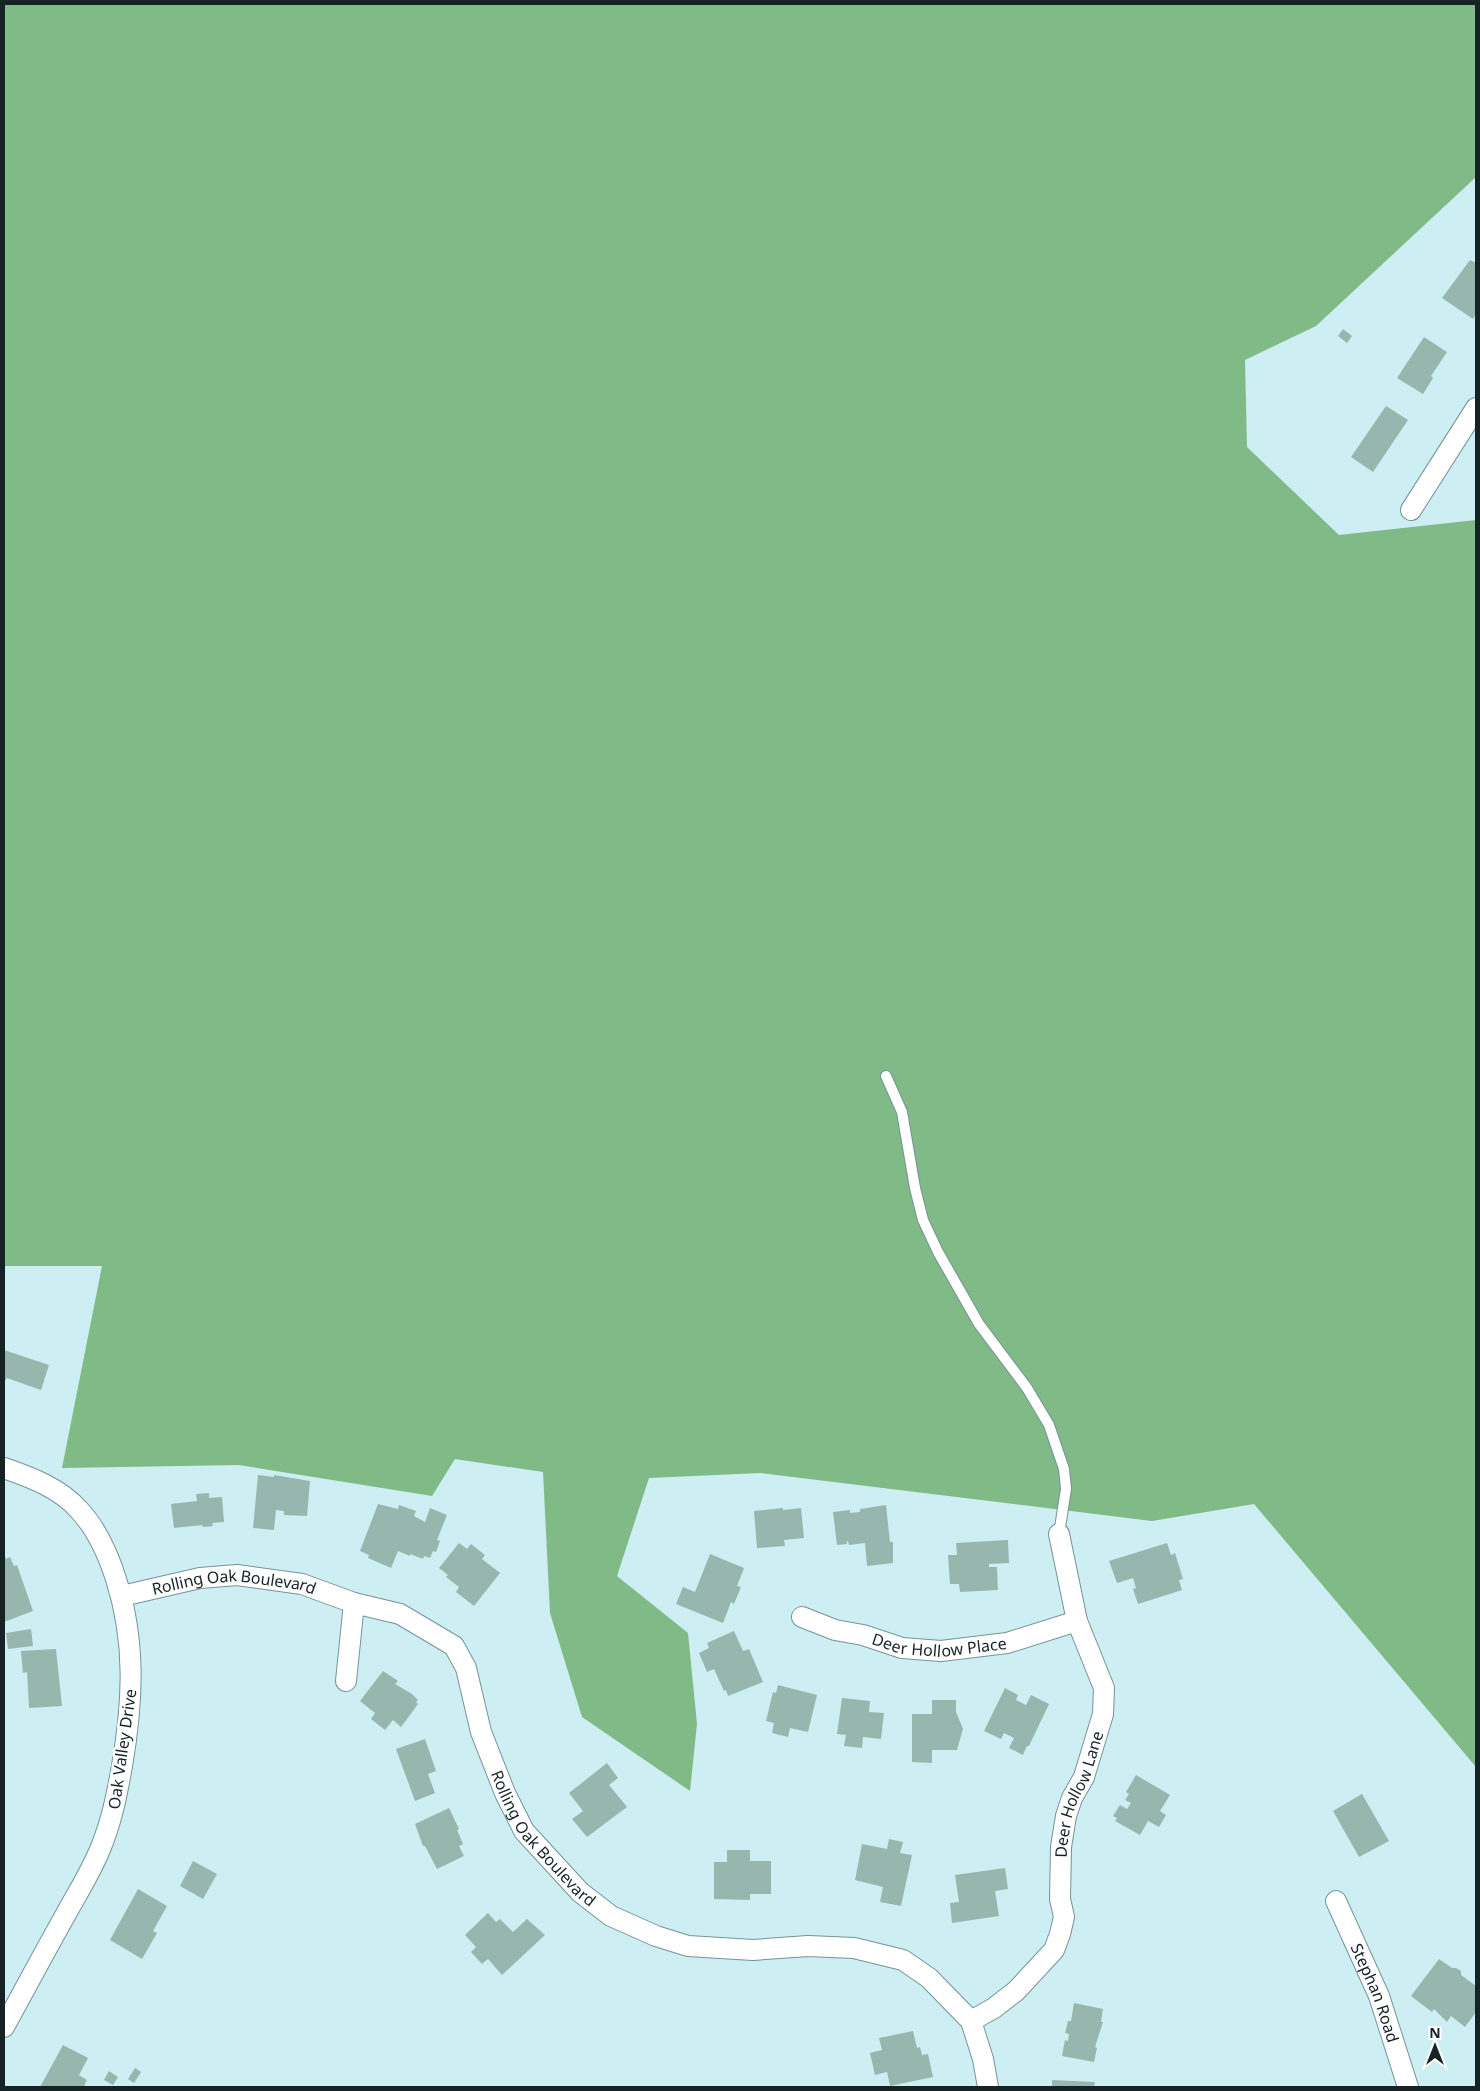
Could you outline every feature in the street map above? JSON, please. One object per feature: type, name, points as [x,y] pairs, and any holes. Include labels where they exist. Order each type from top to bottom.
[{"type":"street","points":[[1410,510],[1476,408]]},
{"type":"street","name":"Oak Valley Drive","points":[[4,2027],[93,1865],[114,1813],[128,1735],[132,1700],[130,1640],[122,1596],[103,1545],[94,1528],[79,1509],[64,1496],[42,1483],[6,1468]]},
{"type":"street","name":"Deer Hollow Lane","points":[[971,2021],[994,2008],[1016,1991],[1054,1950],[1064,1917],[1060,1899],[1061,1847],[1066,1816],[1072,1798],[1084,1777],[1103,1714],[1104,1688],[1077,1622],[1058,1534]]},
{"type":"street","name":"Rolling Oak Boulevard","points":[[122,1596],[200,1578],[237,1575],[302,1584],[354,1603],[400,1614],[454,1646],[466,1668],[481,1732],[524,1831],[580,1892],[611,1916],[656,1936],[688,1946],[753,1950],[808,1946],[854,1948],[903,1960],[929,1978],[971,2021],[983,2059],[988,2087]]},
{"type":"street","points":[[346,1681],[354,1603]]},
{"type":"street","name":"Deer Hollow Place","points":[[802,1617],[835,1630],[863,1635],[902,1648],[941,1651],[1007,1643],[1077,1622]]},
{"type":"street","name":"Stephan Road","points":[[1336,1901],[1379,1996],[1408,2087]]},
{"type":"lane","points":[[886,1076],[902,1112],[915,1188],[923,1220],[938,1252],[979,1324],[1027,1388],[1049,1425],[1065,1476],[1066,1489],[1058,1534]]},
{"type":"green space","points":[[4,4],[1476,4],[1476,177],[1316,326],[1245,360],[1247,447],[1339,535],[1476,520],[1476,1767],[1254,1504],[1152,1521],[760,1473],[649,1478],[617,1576],[688,1633],[697,1724],[690,1791],[582,1717],[550,1613],[543,1472],[455,1459],[432,1496],[239,1465],[62,1468],[102,1266],[4,1266]]},
{"type":"building","points":[[1470,260],[1476,263],[1476,314],[1473,319],[1442,298]]},
{"type":"building","points":[[1343,329],[1352,336],[1347,343],[1338,336]]},
{"type":"building","points":[[1424,337],[1447,352],[1431,376],[1433,378],[1423,394],[1397,378]]},
{"type":"building","points":[[1386,406],[1408,420],[1373,472],[1351,457]]},
{"type":"building","points":[[4,1350],[49,1365],[41,1390],[7,1378],[4,1381]]},
{"type":"building","points":[[258,1475],[274,1477],[274,1475],[310,1481],[307,1516],[284,1515],[284,1511],[276,1510],[274,1530],[253,1528]]},
{"type":"building","points":[[209,1493],[209,1498],[222,1497],[224,1522],[212,1523],[213,1526],[203,1527],[202,1525],[174,1528],[171,1504],[197,1501],[196,1494]]},
{"type":"building","points":[[378,1504],[398,1509],[399,1505],[416,1511],[414,1516],[425,1522],[430,1508],[447,1515],[437,1540],[440,1541],[436,1552],[433,1551],[430,1558],[424,1556],[423,1559],[398,1551],[391,1568],[368,1558],[369,1555],[360,1551]]},
{"type":"building","points":[[886,1505],[890,1542],[893,1542],[893,1563],[867,1566],[865,1543],[849,1545],[847,1541],[847,1544],[837,1545],[833,1512],[850,1510],[850,1513],[860,1512],[860,1509]]},
{"type":"building","points":[[783,1508],[783,1510],[801,1508],[804,1538],[784,1540],[785,1546],[757,1548],[754,1511]]},
{"type":"building","points":[[1008,1540],[1009,1563],[989,1564],[989,1567],[997,1567],[998,1590],[960,1592],[959,1584],[950,1584],[948,1555],[957,1555],[956,1543]]},
{"type":"building","points":[[459,1543],[467,1549],[471,1544],[485,1555],[482,1559],[500,1573],[474,1606],[456,1592],[459,1587],[446,1577],[448,1575],[439,1568]]},
{"type":"building","points":[[1167,1543],[1171,1555],[1175,1553],[1183,1579],[1179,1580],[1182,1590],[1138,1604],[1133,1589],[1136,1588],[1133,1578],[1117,1583],[1109,1561]]},
{"type":"building","points":[[4,1554],[6,1559],[10,1557],[14,1566],[17,1565],[33,1611],[4,1622]]},
{"type":"building","points":[[710,1554],[744,1568],[737,1586],[741,1587],[734,1604],[731,1602],[723,1623],[676,1604],[683,1587],[695,1592]]},
{"type":"building","points":[[31,1629],[33,1646],[8,1649],[6,1633]]},
{"type":"building","points":[[734,1631],[743,1651],[749,1649],[763,1682],[728,1696],[714,1669],[707,1672],[699,1653],[709,1648],[707,1643]]},
{"type":"building","points":[[56,1649],[62,1706],[29,1708],[27,1672],[23,1673],[21,1651]]},
{"type":"building","points":[[383,1671],[398,1681],[395,1684],[418,1700],[416,1702],[418,1704],[401,1727],[393,1720],[385,1730],[371,1719],[375,1713],[360,1701]]},
{"type":"building","points":[[778,1685],[817,1695],[808,1732],[790,1728],[788,1737],[772,1733],[774,1723],[766,1721],[773,1692],[776,1693]]},
{"type":"building","points":[[1005,1688],[1018,1695],[1016,1700],[1026,1705],[1031,1695],[1049,1704],[1023,1755],[1009,1748],[1014,1738],[1004,1733],[1001,1739],[984,1731]]},
{"type":"building","points":[[842,1698],[870,1701],[869,1712],[884,1713],[881,1739],[863,1737],[862,1748],[844,1746],[846,1735],[837,1734]]},
{"type":"building","points":[[932,1700],[956,1700],[956,1712],[963,1729],[957,1750],[932,1750],[932,1763],[912,1762],[912,1714],[932,1714]]},
{"type":"building","points":[[425,1739],[436,1771],[428,1774],[435,1793],[415,1801],[396,1749]]},
{"type":"building","points":[[607,1763],[618,1778],[609,1785],[627,1807],[587,1837],[572,1819],[583,1811],[569,1793]]},
{"type":"building","points":[[1136,1775],[1170,1795],[1160,1811],[1166,1815],[1159,1827],[1148,1821],[1140,1835],[1115,1821],[1117,1818],[1113,1816],[1120,1805],[1127,1809],[1131,1803],[1125,1800],[1129,1794],[1126,1792]]},
{"type":"building","points":[[1362,1794],[1389,1841],[1359,1857],[1333,1811]]},
{"type":"building","points":[[449,1808],[459,1829],[457,1830],[463,1844],[459,1846],[464,1856],[437,1869],[425,1846],[423,1846],[415,1824]]},
{"type":"building","points":[[889,1839],[903,1842],[900,1853],[912,1855],[901,1906],[880,1902],[883,1887],[855,1880],[862,1844],[887,1849]]},
{"type":"building","points":[[727,1850],[750,1850],[750,1861],[771,1861],[771,1894],[750,1894],[750,1900],[714,1899],[714,1862],[727,1862]]},
{"type":"building","points":[[193,1861],[217,1874],[203,1899],[180,1886]]},
{"type":"building","points":[[1005,1868],[1008,1889],[995,1891],[999,1916],[952,1923],[950,1903],[959,1902],[955,1875]]},
{"type":"building","points":[[138,1889],[167,1906],[153,1931],[157,1933],[142,1959],[110,1940]]},
{"type":"building","points":[[488,1913],[496,1922],[500,1919],[513,1932],[527,1919],[545,1935],[502,1975],[488,1959],[482,1964],[471,1952],[476,1947],[465,1935]]},
{"type":"building","points":[[1439,1959],[1452,1968],[1461,1971],[1461,1975],[1476,1986],[1476,2012],[1465,2027],[1451,2016],[1447,2022],[1434,2009],[1432,2012],[1411,1996]]},
{"type":"building","points":[[1074,2003],[1103,2009],[1101,2022],[1103,2022],[1095,2047],[1097,2048],[1094,2062],[1062,2056],[1065,2040],[1068,2041],[1069,2034],[1065,2033],[1068,2021],[1071,2021]]},
{"type":"building","points":[[913,2031],[917,2048],[920,2047],[922,2055],[928,2054],[933,2077],[890,2086],[887,2072],[875,2075],[870,2053],[882,2050],[879,2038]]},
{"type":"building","points":[[63,2045],[88,2058],[79,2075],[87,2080],[84,2086],[40,2087]]},
{"type":"building","points":[[135,2068],[141,2072],[134,2083],[128,2079]]},
{"type":"building","points":[[109,2071],[118,2077],[113,2085],[104,2080]]},
{"type":"building","points":[[1052,2080],[1095,2082],[1094,2087],[1052,2087]]}]
